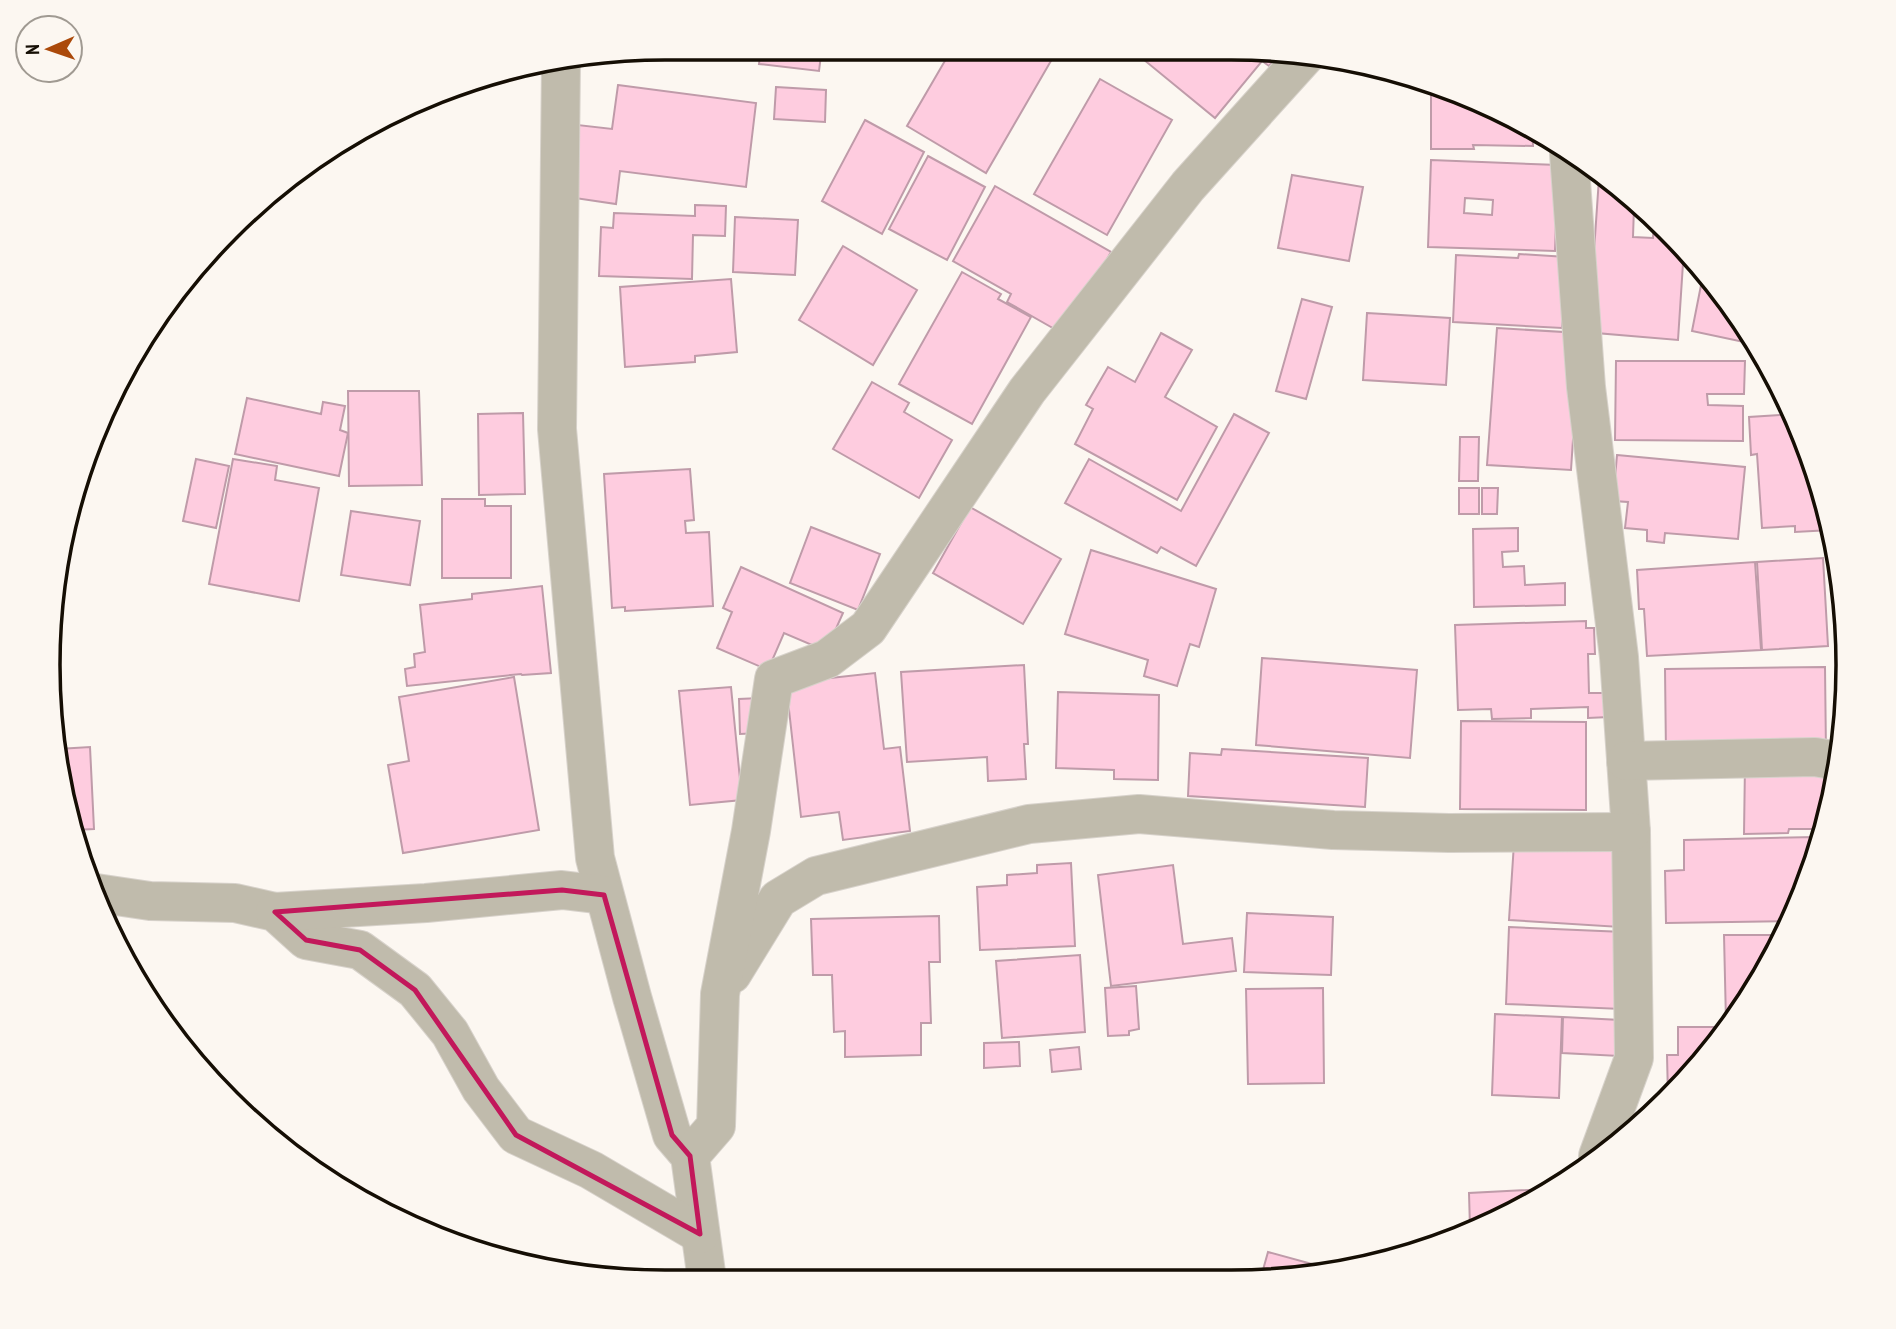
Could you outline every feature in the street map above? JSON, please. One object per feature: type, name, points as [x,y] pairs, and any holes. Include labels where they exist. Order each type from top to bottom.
[{"type":"street","points":[[690,1156],[716,1126],[720,994],[751,831],[774,679],[827,659],[867,628],[1027,391],[1188,186],[1298,64]]},
{"type":"street","points":[[561,69],[557,429],[595,858],[672,1135],[690,1156],[705,1270]]},
{"type":"street","points":[[1570,162],[1586,387],[1619,657],[1632,832],[1634,1058],[1603,1141]]},
{"type":"street","points":[[1626,761],[1815,757],[1829,759]]},
{"type":"street","points":[[720,994],[778,899],[816,876],[1030,824],[1139,814],[1333,830],[1449,833],[1632,832]]},
{"type":"street","points":[[105,894],[150,901],[235,903],[275,912],[426,903],[562,890],[604,895]]},
{"type":"street","points":[[275,912],[306,940],[360,950],[415,990],[450,1033],[481,1089],[516,1135],[591,1170],[700,1234]]},
{"type":"highlighted area","points":[[562,890],[604,895],[672,1135],[690,1156],[700,1234],[516,1135],[415,990],[360,950],[306,940],[275,912]]},
{"type":"building","points":[[759,60],[820,60],[819,71],[759,64]]},
{"type":"building","points":[[945,60],[1051,60],[986,173],[907,126]]},
{"type":"building","points":[[1144,60],[1231,60],[1273,61],[1269,66],[1262,61],[1215,118]]},
{"type":"building","points":[[1100,79],[1172,120],[1107,235],[1034,194]]},
{"type":"building","points":[[618,85],[756,103],[746,187],[620,171],[616,204],[568,197],[578,125],[612,129]]},
{"type":"building","points":[[776,87],[826,90],[825,122],[774,119]]},
{"type":"building","points":[[1431,94],[1499,122],[1533,140],[1533,146],[1473,145],[1474,149],[1431,149]]},
{"type":"building","points":[[865,120],[924,152],[882,234],[822,201]]},
{"type":"building","points":[[928,156],[985,187],[947,260],[889,229]]},
{"type":"building","points":[[1431,160],[1558,165],[1555,251],[1428,247]],"holes":[[[1465,198],[1493,200],[1492,215],[1464,213]]]},
{"type":"building","points":[[1292,175],[1363,187],[1349,261],[1278,248]]},
{"type":"building","points":[[1599,184],[1634,214],[1633,237],[1653,238],[1653,232],[1683,263],[1678,340],[1596,333],[1593,266]]},
{"type":"building","points":[[995,186],[1111,252],[1065,335],[1007,302],[1011,294],[953,261]]},
{"type":"building","points":[[695,205],[726,206],[725,236],[693,235],[692,279],[599,276],[601,227],[613,228],[614,213],[695,216]]},
{"type":"building","points":[[735,217],[798,220],[795,275],[733,272]]},
{"type":"building","points":[[843,246],[917,290],[873,365],[799,320]]},
{"type":"building","points":[[1519,254],[1567,257],[1562,328],[1453,322],[1456,255],[1518,258]]},
{"type":"building","points":[[962,272],[1001,294],[998,299],[1031,317],[972,424],[899,384]]},
{"type":"building","points":[[731,279],[737,352],[695,356],[695,362],[625,367],[620,287]]},
{"type":"building","points":[[1701,284],[1743,342],[1692,331]]},
{"type":"building","points":[[1302,299],[1332,307],[1306,399],[1276,391]]},
{"type":"building","points":[[1367,313],[1450,318],[1446,385],[1363,380]]},
{"type":"building","points":[[1497,328],[1580,333],[1571,470],[1487,465]]},
{"type":"building","points":[[1161,333],[1192,350],[1165,397],[1217,427],[1177,500],[1075,444],[1093,409],[1086,405],[1108,367],[1135,382]]},
{"type":"building","points":[[1616,361],[1745,361],[1744,394],[1707,394],[1708,405],[1743,406],[1743,441],[1615,440]]},
{"type":"building","points":[[872,382],[909,403],[904,412],[952,440],[919,498],[833,449]]},
{"type":"building","points":[[348,391],[419,391],[422,485],[349,486]]},
{"type":"building","points":[[247,398],[321,414],[323,402],[345,406],[340,430],[348,433],[339,476],[235,454]]},
{"type":"building","points":[[523,413],[525,494],[479,495],[478,414]]},
{"type":"building","points":[[1234,414],[1269,433],[1196,566],[1161,547],[1157,553],[1065,503],[1089,459],[1181,511]]},
{"type":"building","points":[[1782,415],[1804,470],[1821,531],[1795,532],[1795,526],[1762,528],[1757,454],[1751,455],[1749,417]]},
{"type":"building","points":[[1460,437],[1479,437],[1478,481],[1459,481]]},
{"type":"building","points":[[1617,455],[1745,467],[1738,539],[1665,533],[1664,543],[1647,541],[1647,530],[1625,528],[1628,502],[1613,501]]},
{"type":"building","points":[[196,459],[229,466],[216,528],[183,521]]},
{"type":"building","points":[[233,459],[277,466],[275,480],[319,488],[299,601],[209,584]]},
{"type":"building","points":[[690,469],[694,520],[685,521],[686,533],[709,532],[713,606],[625,611],[625,607],[612,608],[604,474]]},
{"type":"building","points":[[1459,488],[1479,488],[1479,514],[1459,514]]},
{"type":"building","points":[[1482,488],[1498,488],[1497,514],[1482,514]]},
{"type":"building","points":[[442,499],[485,499],[485,506],[511,506],[511,578],[442,578]]},
{"type":"building","points":[[970,507],[1061,559],[1023,624],[933,573]]},
{"type":"building","points":[[351,511],[420,521],[410,585],[341,575]]},
{"type":"building","points":[[811,527],[880,554],[858,610],[790,583]]},
{"type":"building","points":[[1518,528],[1518,551],[1502,552],[1503,567],[1524,566],[1525,585],[1565,583],[1565,605],[1474,607],[1473,529]]},
{"type":"building","points":[[1091,550],[1216,589],[1199,647],[1190,644],[1177,686],[1144,676],[1148,660],[1065,634]]},
{"type":"building","points":[[1823,558],[1828,646],[1762,650],[1757,562]]},
{"type":"building","points":[[1755,562],[1761,650],[1647,656],[1644,609],[1639,609],[1637,570]]},
{"type":"building","points":[[741,567],[843,613],[826,651],[784,633],[768,670],[717,648],[732,612],[723,608]]},
{"type":"building","points":[[542,586],[551,673],[407,686],[405,669],[415,667],[414,654],[425,652],[420,605],[472,599],[472,594]]},
{"type":"building","points":[[1586,621],[1586,628],[1594,628],[1595,654],[1588,654],[1589,693],[1608,693],[1609,717],[1588,718],[1588,707],[1531,709],[1531,718],[1492,719],[1491,709],[1458,710],[1455,625]]},
{"type":"building","points":[[1262,658],[1417,670],[1410,758],[1256,745]]},
{"type":"building","points":[[1024,665],[1028,744],[1024,744],[1026,779],[988,781],[987,757],[907,762],[901,672]]},
{"type":"building","points":[[1825,667],[1826,753],[1666,755],[1665,669]]},
{"type":"building","points":[[875,673],[884,749],[900,747],[910,831],[843,840],[839,812],[801,817],[786,683]]},
{"type":"building","points":[[514,677],[539,830],[403,853],[388,765],[409,761],[399,697]]},
{"type":"building","points":[[731,687],[742,800],[690,805],[679,691]]},
{"type":"building","points":[[1058,692],[1159,695],[1158,780],[1114,779],[1114,770],[1056,768]]},
{"type":"building","points":[[760,698],[762,733],[740,734],[739,699]]},
{"type":"building","points":[[1461,721],[1586,722],[1586,810],[1460,809]]},
{"type":"building","points":[[90,747],[94,829],[83,830],[66,749]]},
{"type":"building","points":[[1222,749],[1368,758],[1365,807],[1188,796],[1190,753],[1221,755]]},
{"type":"building","points":[[1825,763],[1825,784],[1813,829],[1789,829],[1788,833],[1744,834],[1745,764]]},
{"type":"building","points":[[1811,837],[1779,921],[1666,923],[1665,871],[1684,870],[1684,840]]},
{"type":"building","points":[[1514,843],[1625,850],[1620,927],[1509,920]]},
{"type":"building","points":[[1071,863],[1075,946],[980,950],[977,887],[1007,885],[1007,875],[1037,873],[1037,865]]},
{"type":"building","points":[[1173,865],[1183,944],[1232,938],[1236,971],[1111,986],[1098,875]]},
{"type":"building","points":[[1247,913],[1333,917],[1331,975],[1244,972]]},
{"type":"building","points":[[939,916],[940,962],[929,962],[931,1023],[921,1023],[921,1055],[845,1057],[845,1031],[834,1032],[832,975],[813,975],[811,919]]},
{"type":"building","points":[[1509,927],[1624,932],[1621,1009],[1506,1004]]},
{"type":"building","points":[[1724,935],[1772,935],[1735,1001],[1726,1013]]},
{"type":"building","points":[[1080,955],[1085,1032],[1002,1038],[996,961]]},
{"type":"building","points":[[1136,986],[1139,1029],[1129,1031],[1129,1035],[1108,1036],[1105,988]]},
{"type":"building","points":[[1323,988],[1324,1083],[1248,1084],[1246,989]]},
{"type":"building","points":[[1495,1014],[1562,1017],[1559,1098],[1492,1095]]},
{"type":"building","points":[[1563,1017],[1620,1020],[1619,1056],[1562,1053]]},
{"type":"building","points":[[1678,1027],[1716,1027],[1668,1083],[1667,1055],[1678,1055]]},
{"type":"building","points":[[1019,1042],[1020,1066],[984,1068],[984,1043]]},
{"type":"building","points":[[1079,1047],[1081,1069],[1052,1072],[1050,1050]]},
{"type":"building","points":[[1531,1190],[1470,1220],[1469,1193]]},
{"type":"building","points":[[1268,1252],[1311,1264],[1271,1268],[1263,1268]]}]
